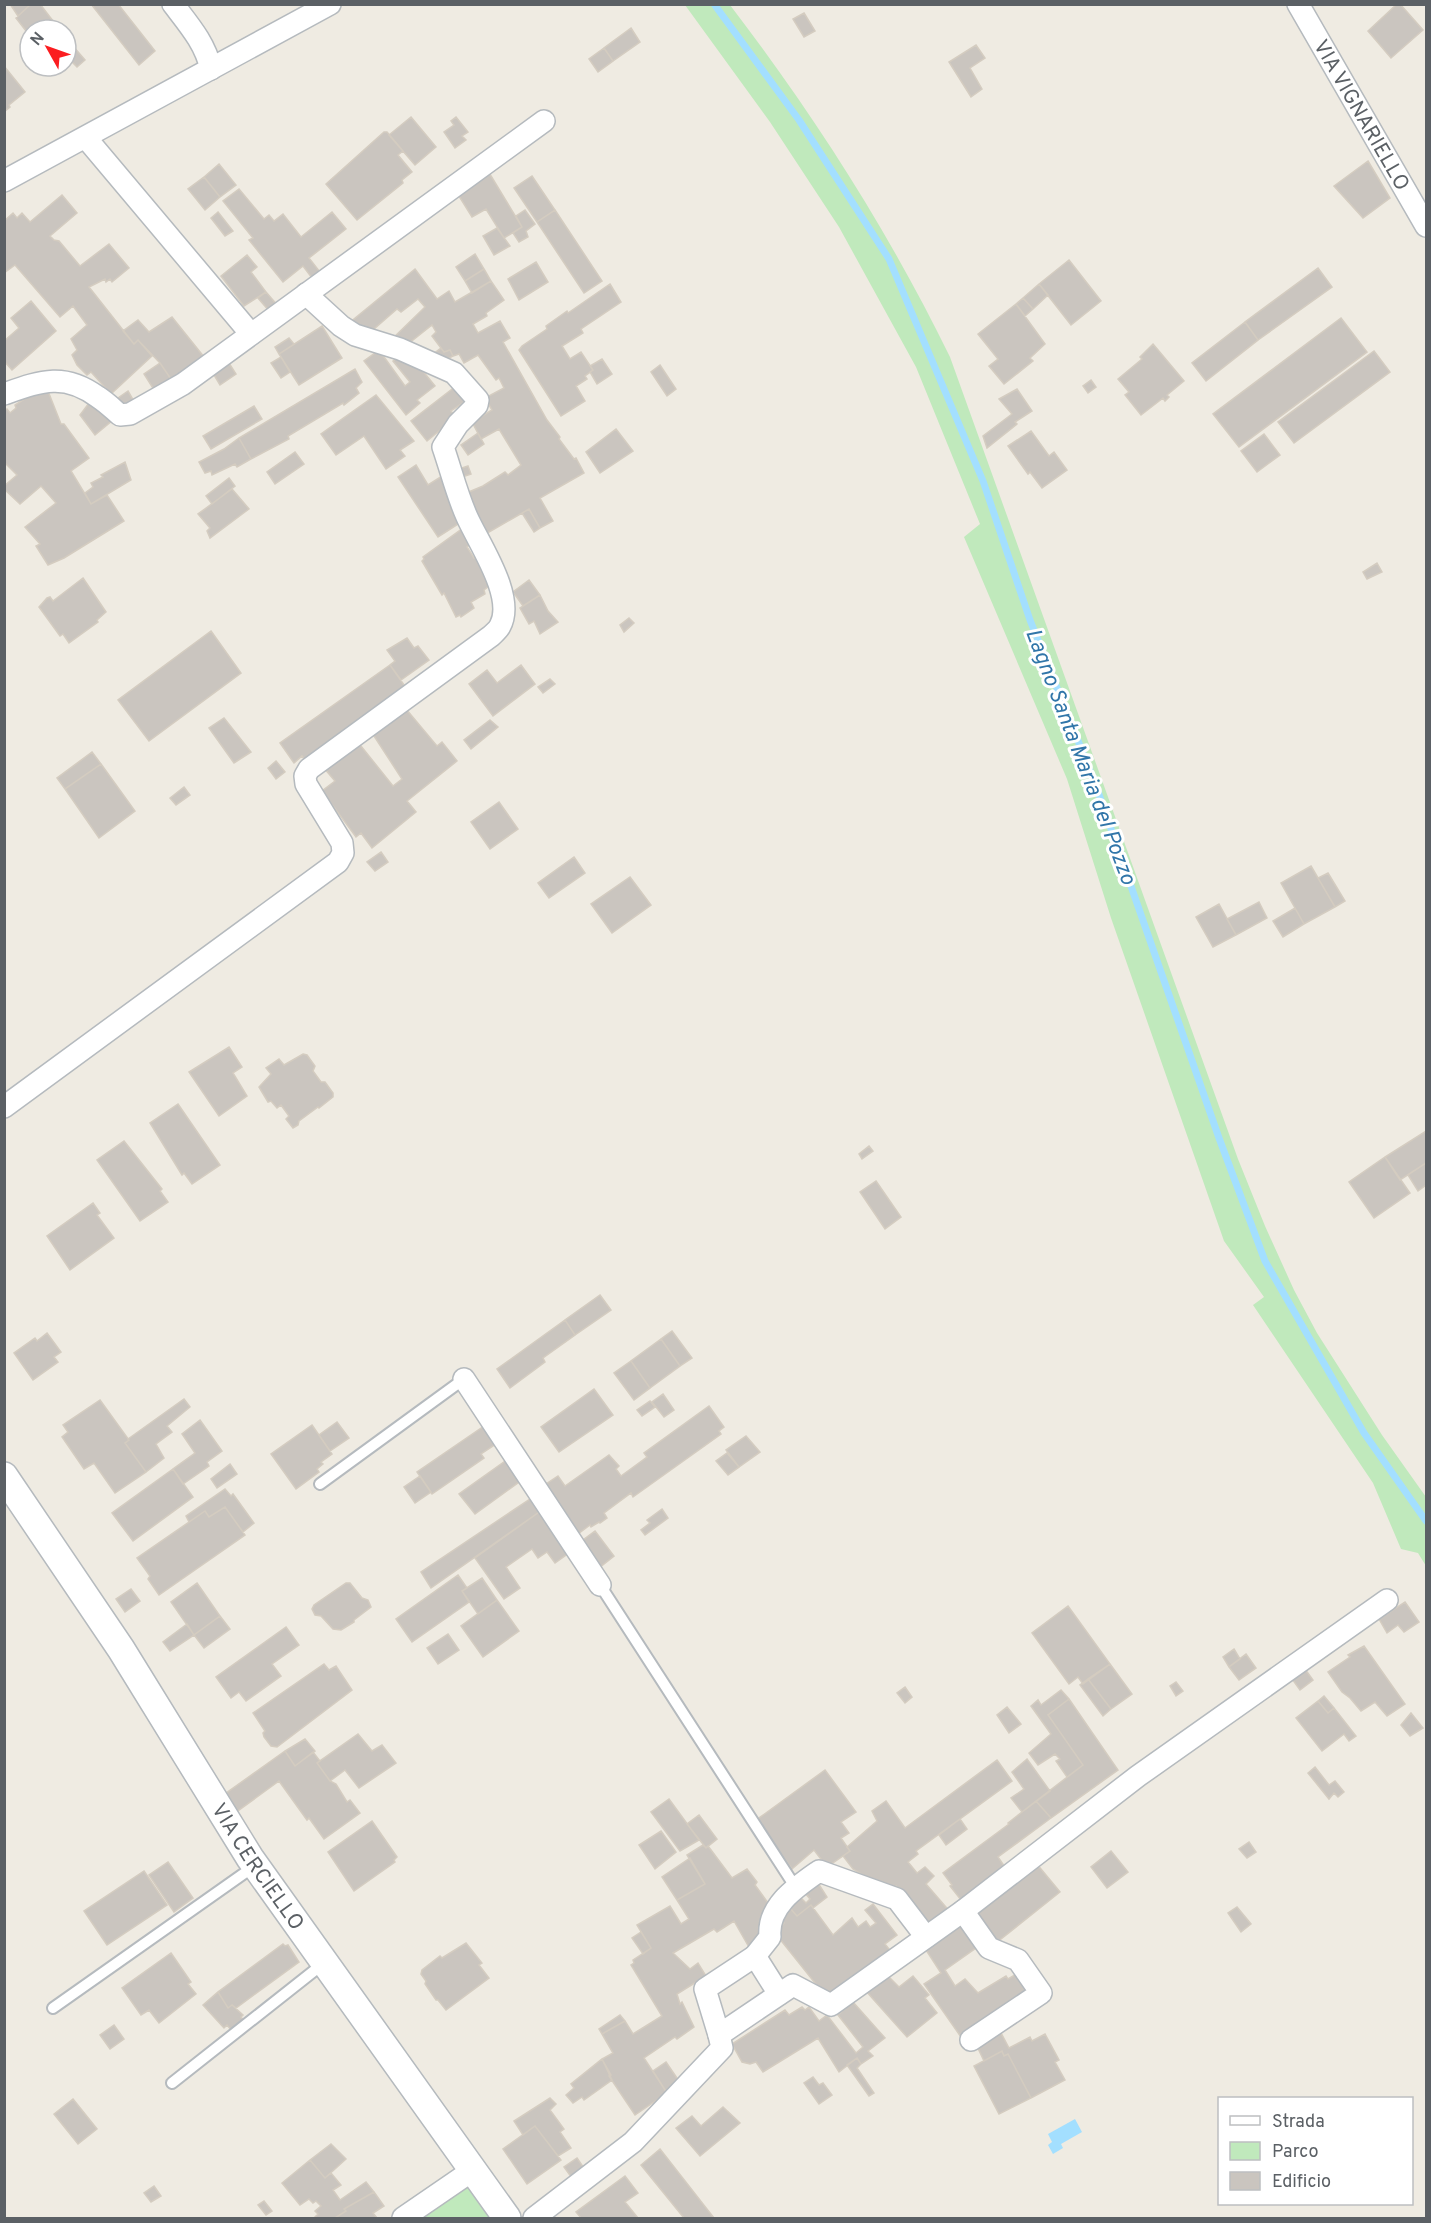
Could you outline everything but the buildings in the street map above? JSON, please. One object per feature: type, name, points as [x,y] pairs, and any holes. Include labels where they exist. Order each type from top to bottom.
[{"type":"street","points":[[173,4],[198,37],[207,53],[211,69]]},
{"type":"street","points":[[4,181],[330,4]]},
{"type":"street","name":"VIA VIGNARIELLO","points":[[1298,4],[1426,226]]},
{"type":"street","points":[[4,394],[35,383],[53,380],[75,383],[102,399],[120,415],[130,414],[183,384],[544,121]]},
{"type":"street","points":[[86,138],[251,334]]},
{"type":"street","points":[[4,1107],[338,862],[343,853],[342,843],[306,784],[305,776],[309,769],[491,636],[501,626],[504,611],[501,589],[467,516],[443,447],[458,424],[477,405],[478,400],[454,373],[400,349],[355,335],[341,326],[306,294]]},
{"type":"street","points":[[464,1379],[600,1585]]},
{"type":"street","name":"VIA CERCIELLO","points":[[4,1476],[121,1649],[256,1865],[507,2218]]},
{"type":"street","points":[[719,2035],[793,1985],[831,2005],[963,1911],[1138,1776],[1387,1600]]},
{"type":"street","points":[[534,2218],[633,2142],[722,2048],[705,1989],[755,1956],[770,1937],[769,1926],[776,1907],[819,1871],[897,1899],[926,1937]]},
{"type":"street","points":[[963,1911],[989,1948],[1018,1960],[1041,1993],[971,2040]]},
{"type":"street","points":[[755,1956],[779,1994]]},
{"type":"street","points":[[403,2218],[473,2170]]},
{"type":"lane","points":[[320,1484],[464,1379]]},
{"type":"lane","points":[[600,1585],[796,1888]]},
{"type":"lane","points":[[53,2008],[256,1865]]},
{"type":"lane","points":[[172,2083],[325,1963]]},
{"type":"green space","points":[[685,5],[730,5],[791,89],[849,175],[902,265],[950,357],[1238,1159],[1294,1290],[1317,1333],[1382,1435],[1426,1497],[1426,1566],[1418,1553],[1401,1549],[1373,1483],[1253,1305],[1264,1297],[1224,1241],[1111,918],[1067,779],[964,537],[980,524],[916,367],[839,227],[770,122]]},
{"type":"green space","points":[[465,2183],[498,2218],[415,2218]]},
{"type":"water","points":[[1075,2119],[1082,2132],[1061,2144],[1063,2148],[1053,2154],[1048,2145],[1052,2142],[1048,2134]]},
{"type":"waterway","name":"Lagno Santa Maria del Pozzo","points":[[714,4],[799,120],[889,259],[983,481],[1030,620],[1096,786],[1219,1138],[1265,1261],[1364,1433],[1426,1521]]}]
